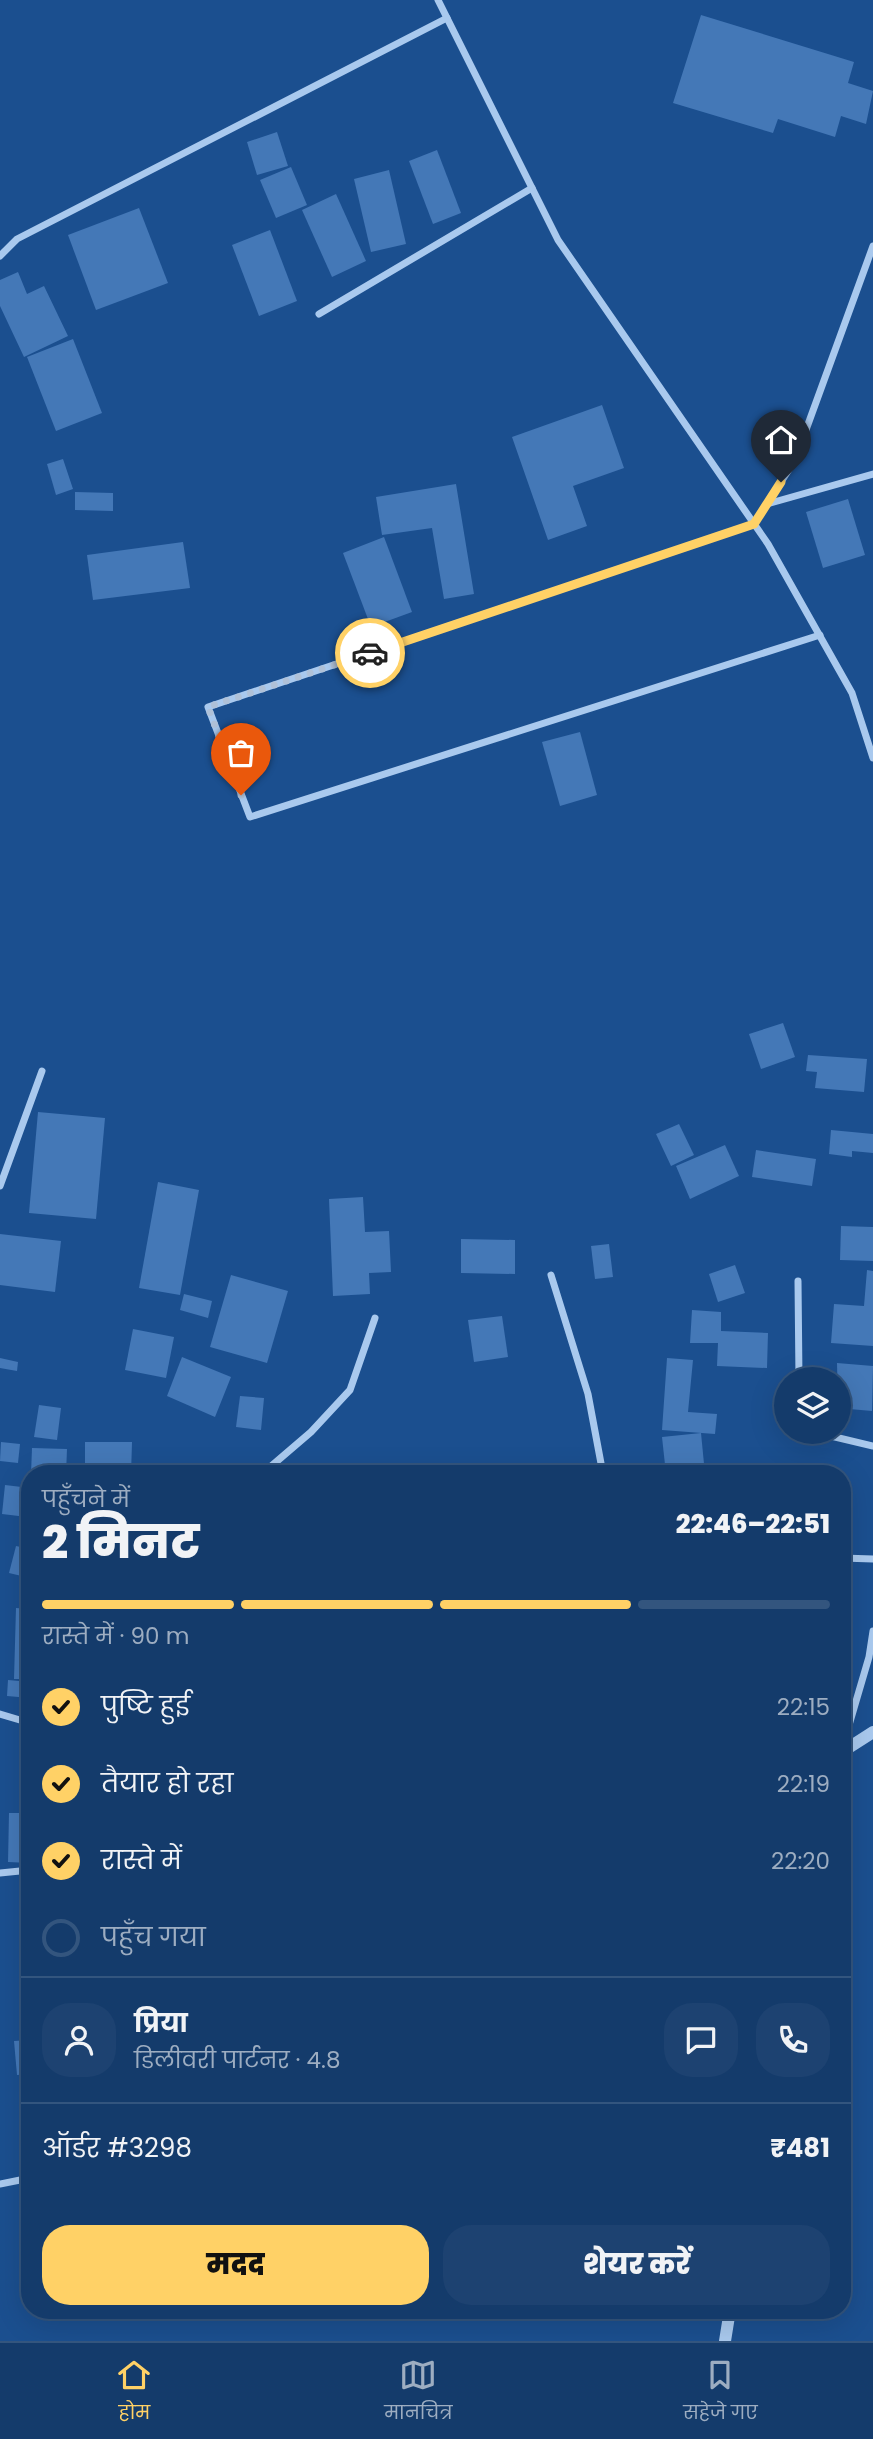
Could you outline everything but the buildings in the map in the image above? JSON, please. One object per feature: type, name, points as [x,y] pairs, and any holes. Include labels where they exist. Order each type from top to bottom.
[{"type":"street","points":[[438,0],[558,240],[754,524],[852,693],[873,758]]},
{"type":"street","points":[[0,256],[17,239],[447,18]]},
{"type":"street","points":[[319,314],[532,188]]},
{"type":"street","points":[[820,635],[250,817],[208,707],[754,524],[795,460],[873,246]]},
{"type":"street","points":[[767,504],[873,474]]},
{"type":"street","points":[[0,1186],[42,1071]]},
{"type":"street","points":[[551,1275],[588,1394],[601,1465]]},
{"type":"street","points":[[798,1281],[799,1367]]},
{"type":"street","points":[[273,1465],[312,1432],[350,1390],[375,1318]]},
{"type":"street","points":[[851,1441],[873,1446]]},
{"type":"street","points":[[851,1558],[873,1559]]},
{"type":"street","points":[[851,1719],[869,1657],[873,1631]]},
{"type":"street","points":[[0,1714],[21,1720]]},
{"type":"street","points":[[851,1745],[873,1732]]},
{"type":"street","points":[[0,1873],[21,1871]]},
{"type":"street","points":[[0,2184],[21,2180]]},
{"type":"street","points":[[725,2341],[729,2319]]},
{"type":"way so far","points":[[241,795],[208,707],[370,653]]},
{"type":"route","points":[[370,653],[754,524],[781,482]]}]
